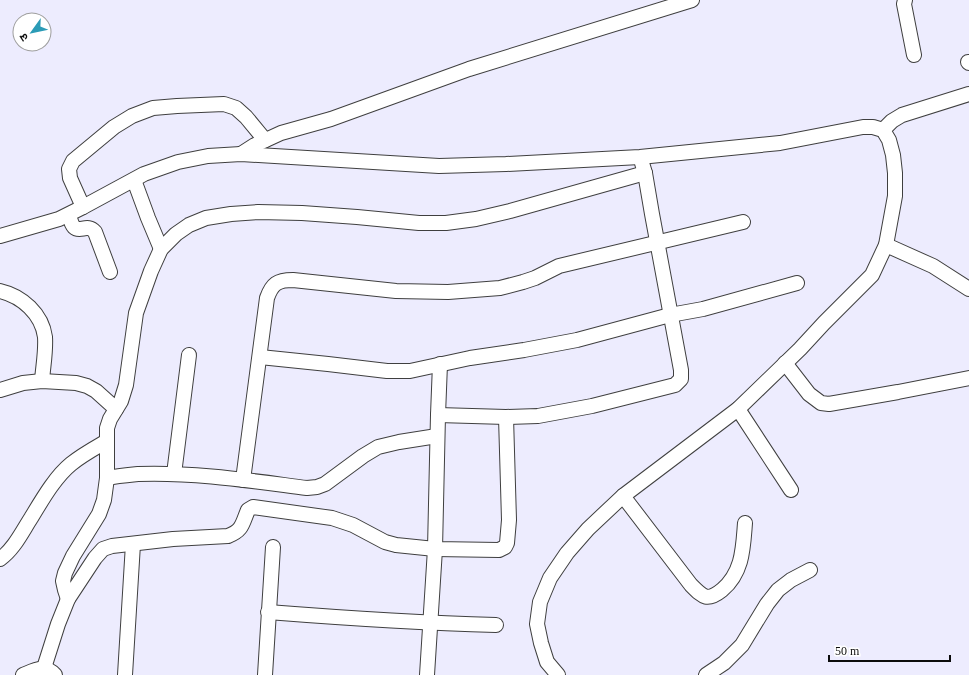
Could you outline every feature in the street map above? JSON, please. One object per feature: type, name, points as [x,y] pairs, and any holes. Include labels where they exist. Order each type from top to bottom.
[{"type":"street","points":[[241,154],[255,145],[281,133],[331,119],[469,69],[692,0]]},
{"type":"street","points":[[905,0],[904,4],[914,56]]},
{"type":"street","points":[[883,130],[892,121],[902,115],[969,94]]},
{"type":"street","points":[[83,207],[70,178],[69,169],[73,161],[114,127],[132,116],[153,108],[224,104],[236,108],[246,117],[265,140]]},
{"type":"street","points":[[0,236],[69,215],[144,174],[178,162],[208,156],[241,154],[439,166],[640,157],[780,143],[863,127],[873,127],[883,130],[893,154],[895,196],[886,245],[872,275],[738,408],[623,496],[588,529],[567,553],[550,578],[540,602],[537,624],[547,662],[558,675]]},
{"type":"street","points":[[438,415],[506,417],[538,416],[592,406],[675,385],[681,379],[681,370],[645,173],[640,157]]},
{"type":"street","points":[[68,599],[64,590],[63,581],[65,573],[73,556],[99,514],[104,500],[107,478],[107,428],[110,418],[121,401],[126,385],[136,313],[151,271],[161,249],[176,234],[190,225],[206,218],[230,214],[258,212],[302,213],[419,223],[446,223],[476,219],[510,211],[645,173]]},
{"type":"street","points":[[134,180],[161,249]]},
{"type":"street","points":[[69,215],[73,226],[76,228],[80,229],[88,227],[92,228],[95,232],[110,272]]},
{"type":"street","points":[[244,480],[267,298],[270,290],[283,280],[404,291],[448,292],[500,288],[535,278],[559,266],[743,222]]},
{"type":"street","points":[[886,245],[932,266],[969,289]]},
{"type":"street","points":[[260,357],[387,371],[410,371],[470,358],[577,340],[670,315],[703,309],[797,283]]},
{"type":"street","points":[[0,291],[19,298],[32,309],[41,324],[45,342],[42,381]]},
{"type":"street","points":[[174,474],[189,355]]},
{"type":"street","points":[[785,363],[809,394],[821,403],[829,404],[969,378]]},
{"type":"street","points":[[427,675],[435,549],[440,364]]},
{"type":"street","points":[[0,390],[23,383],[42,381],[76,383],[87,386],[96,391],[116,409]]},
{"type":"street","points":[[738,408],[791,490]]},
{"type":"street","points":[[22,675],[50,671],[58,624],[68,599],[102,549],[112,546],[173,539],[228,536],[237,533],[248,510],[253,507],[332,518],[396,546],[435,549],[499,550],[507,543],[506,417]]},
{"type":"street","points":[[107,478],[137,474],[174,474],[244,480],[307,488],[317,487],[325,484],[363,456],[378,447],[437,436]]},
{"type":"street","points":[[0,559],[16,541],[49,489],[61,474],[71,464],[107,441]]},
{"type":"street","points":[[623,496],[691,586],[707,598],[715,596],[728,585],[737,571],[742,558],[746,523]]},
{"type":"street","points":[[125,675],[133,544]]},
{"type":"street","points":[[265,675],[273,547]]},
{"type":"street","points":[[706,675],[724,663],[742,646],[767,604],[778,590],[791,580],[810,570]]},
{"type":"street","points":[[268,612],[430,623],[496,625]]}]
